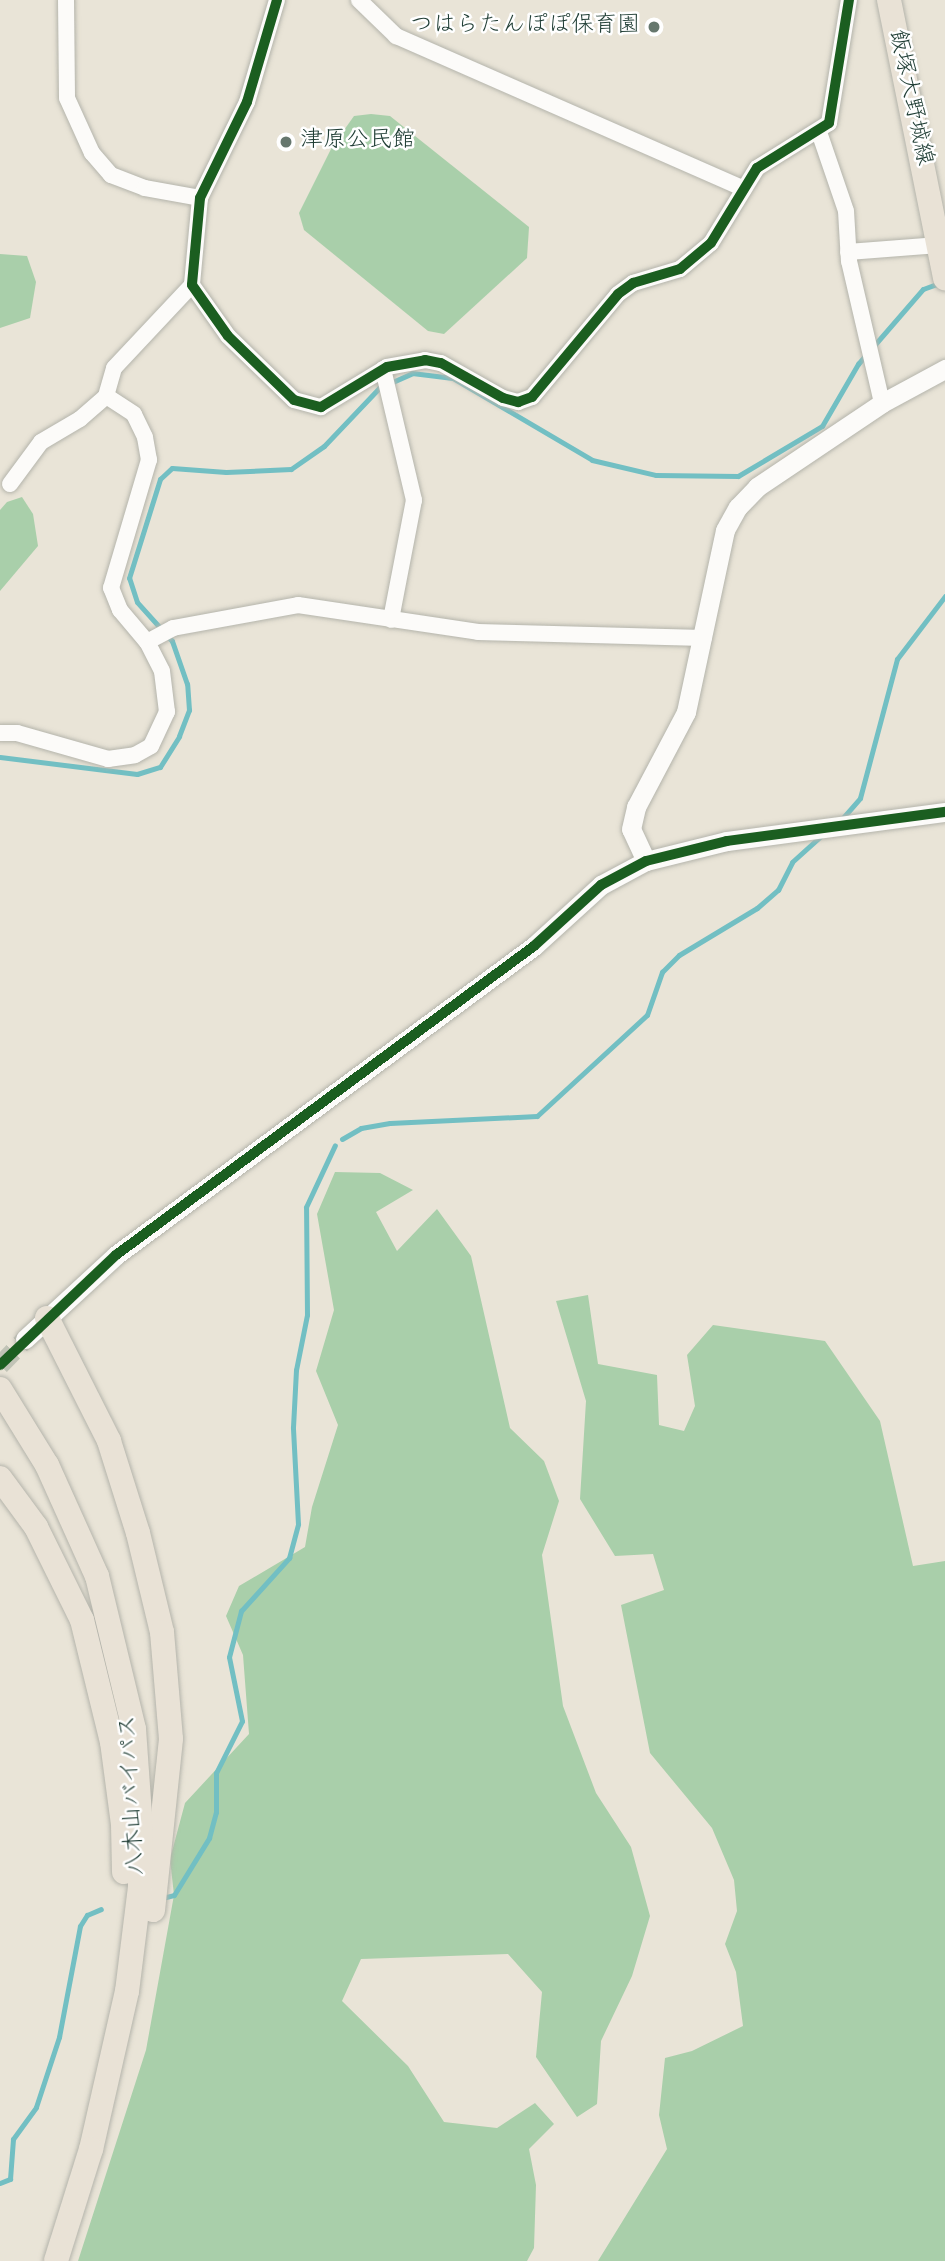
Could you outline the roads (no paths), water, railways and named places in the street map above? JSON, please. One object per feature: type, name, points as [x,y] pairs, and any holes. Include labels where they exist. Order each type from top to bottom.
[{"type":"main road","name":"飯塚大野城線","points":[[889,0],[942,259]]},
{"type":"main road","points":[[47,1318],[109,1441],[138,1533],[162,1632],[171,1739],[162,1842],[152,1914],[134,1943]]},
{"type":"main road","name":"八木山バイパス","points":[[0,1390],[47,1465],[97,1576],[117,1647],[134,1729],[141,1828],[134,1943],[116,2044],[91,2149],[56,2261]]},
{"type":"main road","points":[[0,1478],[36,1527],[82,1619],[112,1742],[123,1824],[125,1928],[116,2044]]},
{"type":"street","points":[[66,0],[67,97],[92,153],[111,176],[145,188],[200,198]]},
{"type":"street","points":[[10,484],[41,442],[80,419],[106,396],[114,368],[192,285],[200,198],[247,102],[277,0]]},
{"type":"street","points":[[359,0],[396,36],[744,189]]},
{"type":"street","points":[[192,285],[229,336],[294,400],[321,407],[384,372],[425,360],[441,363],[503,398],[518,402],[533,397],[618,294],[633,283],[680,269],[711,243],[744,189],[765,162],[820,132],[833,110],[849,0]]},
{"type":"street","points":[[820,132],[846,211],[848,252],[869,334],[882,403]]},
{"type":"street","points":[[848,252],[942,259]]},
{"type":"street","points":[[646,861],[631,829],[636,807],[686,712],[725,530],[738,508],[758,487],[882,403],[945,369]]},
{"type":"street","points":[[384,372],[414,500],[391,620]]},
{"type":"street","points":[[0,733],[17,733],[108,759],[135,755],[151,746],[167,712],[167,692],[149,641],[120,610],[111,588],[149,460],[145,437],[134,414],[106,396]]},
{"type":"street","points":[[149,641],[173,628],[298,605],[478,632],[704,638]]},
{"type":"street","points":[[25,1339],[116,1255],[534,946],[601,885],[646,861],[727,841],[945,812]]},
{"type":"waterway","points":[[0,757],[137,774],[160,767],[179,736],[189,710],[187,684],[172,641],[137,602],[129,578],[160,479],[172,468],[226,472],[291,469],[324,446],[379,388],[412,373],[453,378],[592,460],[656,475],[738,476],[822,426],[858,364],[923,289],[942,282]]},
{"type":"waterway","points":[[841,820],[860,798],[897,659],[945,596]]},
{"type":"waterway","points":[[342,1139],[361,1128],[390,1123],[537,1116],[647,1015],[662,972],[679,955],[757,908],[778,890],[792,862],[823,834]]},
{"type":"waterway","points":[[162,1898],[174,1895],[209,1838],[216,1812],[216,1773],[242,1721],[229,1657],[241,1611],[289,1558],[298,1524],[293,1427],[296,1370],[307,1315],[306,1207],[335,1145]]},
{"type":"waterway","points":[[0,2183],[10,2179],[13,2139],[36,2107],[59,2037],[80,1926],[87,1915],[101,1909]]},
{"type":"tunnel","points":[[0,1365],[25,1339]]},
{"type":"place","name":"つはらたんぽぽ保育園","points":[[654,27]]},
{"type":"place","name":"津原公民館","points":[[286,142]]}]
